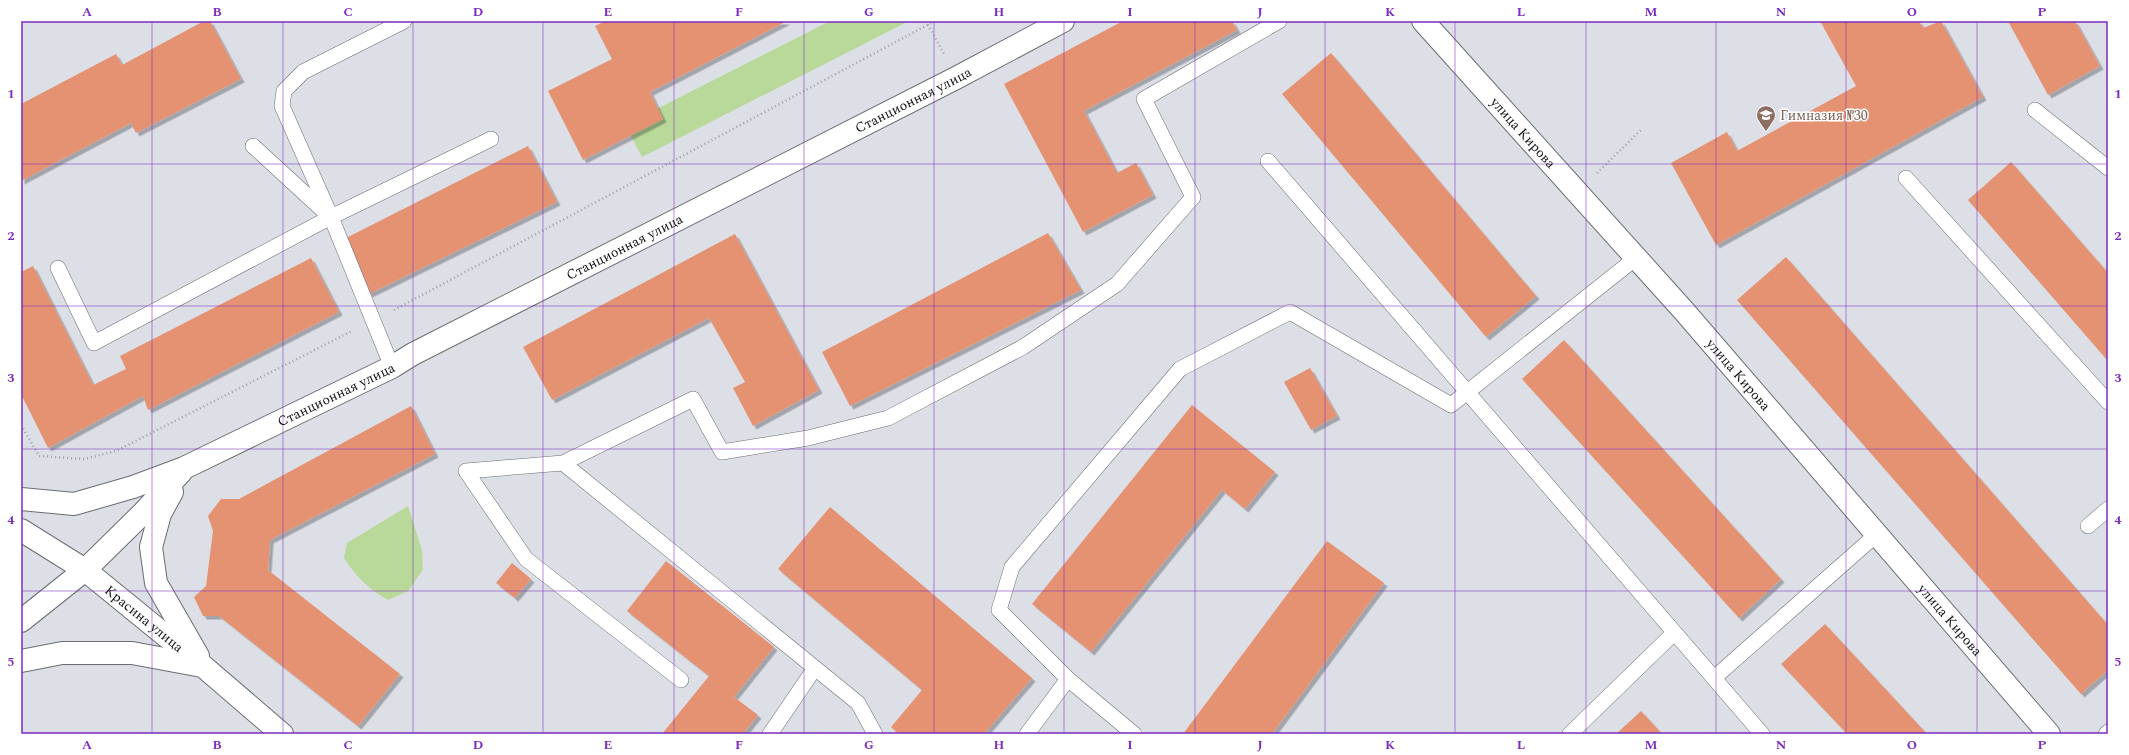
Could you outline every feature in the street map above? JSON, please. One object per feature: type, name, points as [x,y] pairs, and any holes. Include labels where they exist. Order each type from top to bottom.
[{"type":"main road","name":"Станционная улица","points":[[21,499],[74,504],[134,487],[184,468],[392,367],[420,351],[956,78],[1063,21]]},
{"type":"main road","name":"улица Кирова","points":[[1422,21],[1636,258],[2049,734]]},
{"type":"main road","name":"Станционная улица","points":[[21,621],[85,570],[144,512],[184,468]]},
{"type":"main road","points":[[184,468],[160,514],[151,547],[156,583],[204,667]]},
{"type":"main road","name":"Красина улица","points":[[21,530],[85,570],[204,667],[282,734]]},
{"type":"main road","points":[[21,661],[62,653],[132,653],[204,667]]},
{"type":"lane","points":[[392,367],[331,217],[282,106],[284,92],[303,72],[404,21]]},
{"type":"lane","points":[[680,680],[526,559],[466,471],[563,463],[693,399],[722,452],[808,438],[888,418],[1023,347],[1117,284],[1193,197],[1144,99],[1279,21]]},
{"type":"lane","points":[[2036,110],[2108,168]]},
{"type":"lane","points":[[58,268],[94,343],[331,217],[492,139]]},
{"type":"lane","points":[[253,146],[331,217]]},
{"type":"lane","points":[[1268,161],[1762,734]]},
{"type":"lane","points":[[1906,178],[2108,402]]},
{"type":"lane","points":[[1134,734],[1068,679],[1000,610],[1012,567],[1180,369],[1290,312],[1451,405],[1636,258]]},
{"type":"lane","points":[[563,463],[858,704],[875,734]]},
{"type":"lane","points":[[2088,526],[2108,509]]},
{"type":"lane","points":[[1714,678],[1877,534]]},
{"type":"lane","points":[[1570,734],[1674,633]]},
{"type":"lane","points":[[770,734],[815,668]]},
{"type":"lane","points":[[1027,734],[1068,679]]},
{"type":"path","points":[[926,21],[956,78]]},
{"type":"path","points":[[21,425],[39,456],[84,459],[116,451],[373,321],[935,21]]},
{"type":"path","points":[[1578,194],[1641,130]]},
{"type":"green space","points":[[830,21],[909,21],[642,157],[625,125]]},
{"type":"green space","points":[[408,506],[422,550],[423,570],[408,591],[388,600],[363,582],[348,565],[344,558],[347,543]]},
{"type":"building","points":[[204,21],[210,21],[241,79],[136,133],[131,123],[21,181],[21,104],[116,54],[122,65]]},
{"type":"building","points":[[606,21],[787,21],[650,92],[663,119],[583,160],[548,91],[612,59],[595,26]]},
{"type":"building","points":[[1123,21],[1232,21],[1237,30],[1084,111],[1117,173],[1136,163],[1153,195],[1083,232],[1004,84]]},
{"type":"building","points":[[1820,21],[1919,21],[1923,28],[1941,21],[1983,97],[1716,245],[1671,163],[1727,132],[1737,151],[1856,86]]},
{"type":"building","points":[[2008,21],[2075,21],[2100,66],[2048,95]]},
{"type":"building","points":[[1331,53],[1536,296],[1486,337],[1282,94]]},
{"type":"building","points":[[528,146],[557,202],[369,294],[342,240]]},
{"type":"building","points":[[2011,162],[2108,273],[2108,361],[1968,200]]},
{"type":"building","points":[[1048,233],[1081,290],[850,406],[822,352]]},
{"type":"building","points":[[735,234],[819,390],[753,426],[733,388],[745,382],[709,318],[552,400],[523,347]]},
{"type":"building","points":[[1786,257],[2108,625],[2108,670],[2081,694],[1737,300]]},
{"type":"building","points":[[311,258],[339,312],[148,410],[143,396],[48,448],[21,394],[21,272],[33,266],[93,385],[126,369],[120,356]]},
{"type":"building","points":[[1564,340],[1781,579],[1739,618],[1522,379]]},
{"type":"building","points":[[1310,368],[1337,416],[1311,430],[1284,382]]},
{"type":"building","points":[[1192,405],[1275,472],[1245,509],[1222,490],[1091,652],[1032,604]]},
{"type":"building","points":[[411,406],[435,454],[270,540],[268,570],[400,674],[358,726],[219,616],[203,616],[194,597],[206,586],[213,531],[208,516],[221,499],[239,499]]},
{"type":"building","points":[[830,507],[1032,678],[984,734],[899,734],[891,727],[922,690],[778,569]]},
{"type":"building","points":[[1327,541],[1384,583],[1272,734],[1183,734]]},
{"type":"building","points":[[666,561],[774,647],[734,697],[758,715],[743,734],[662,734],[709,676],[627,611]]},
{"type":"building","points":[[512,563],[531,579],[515,598],[496,583]]},
{"type":"building","points":[[1825,624],[1927,734],[1847,734],[1781,664]]},
{"type":"building","points":[[1641,711],[1662,734],[1616,734]]},
{"type":"place","name":"Гимназия №30","points":[[1766,132]]}]
